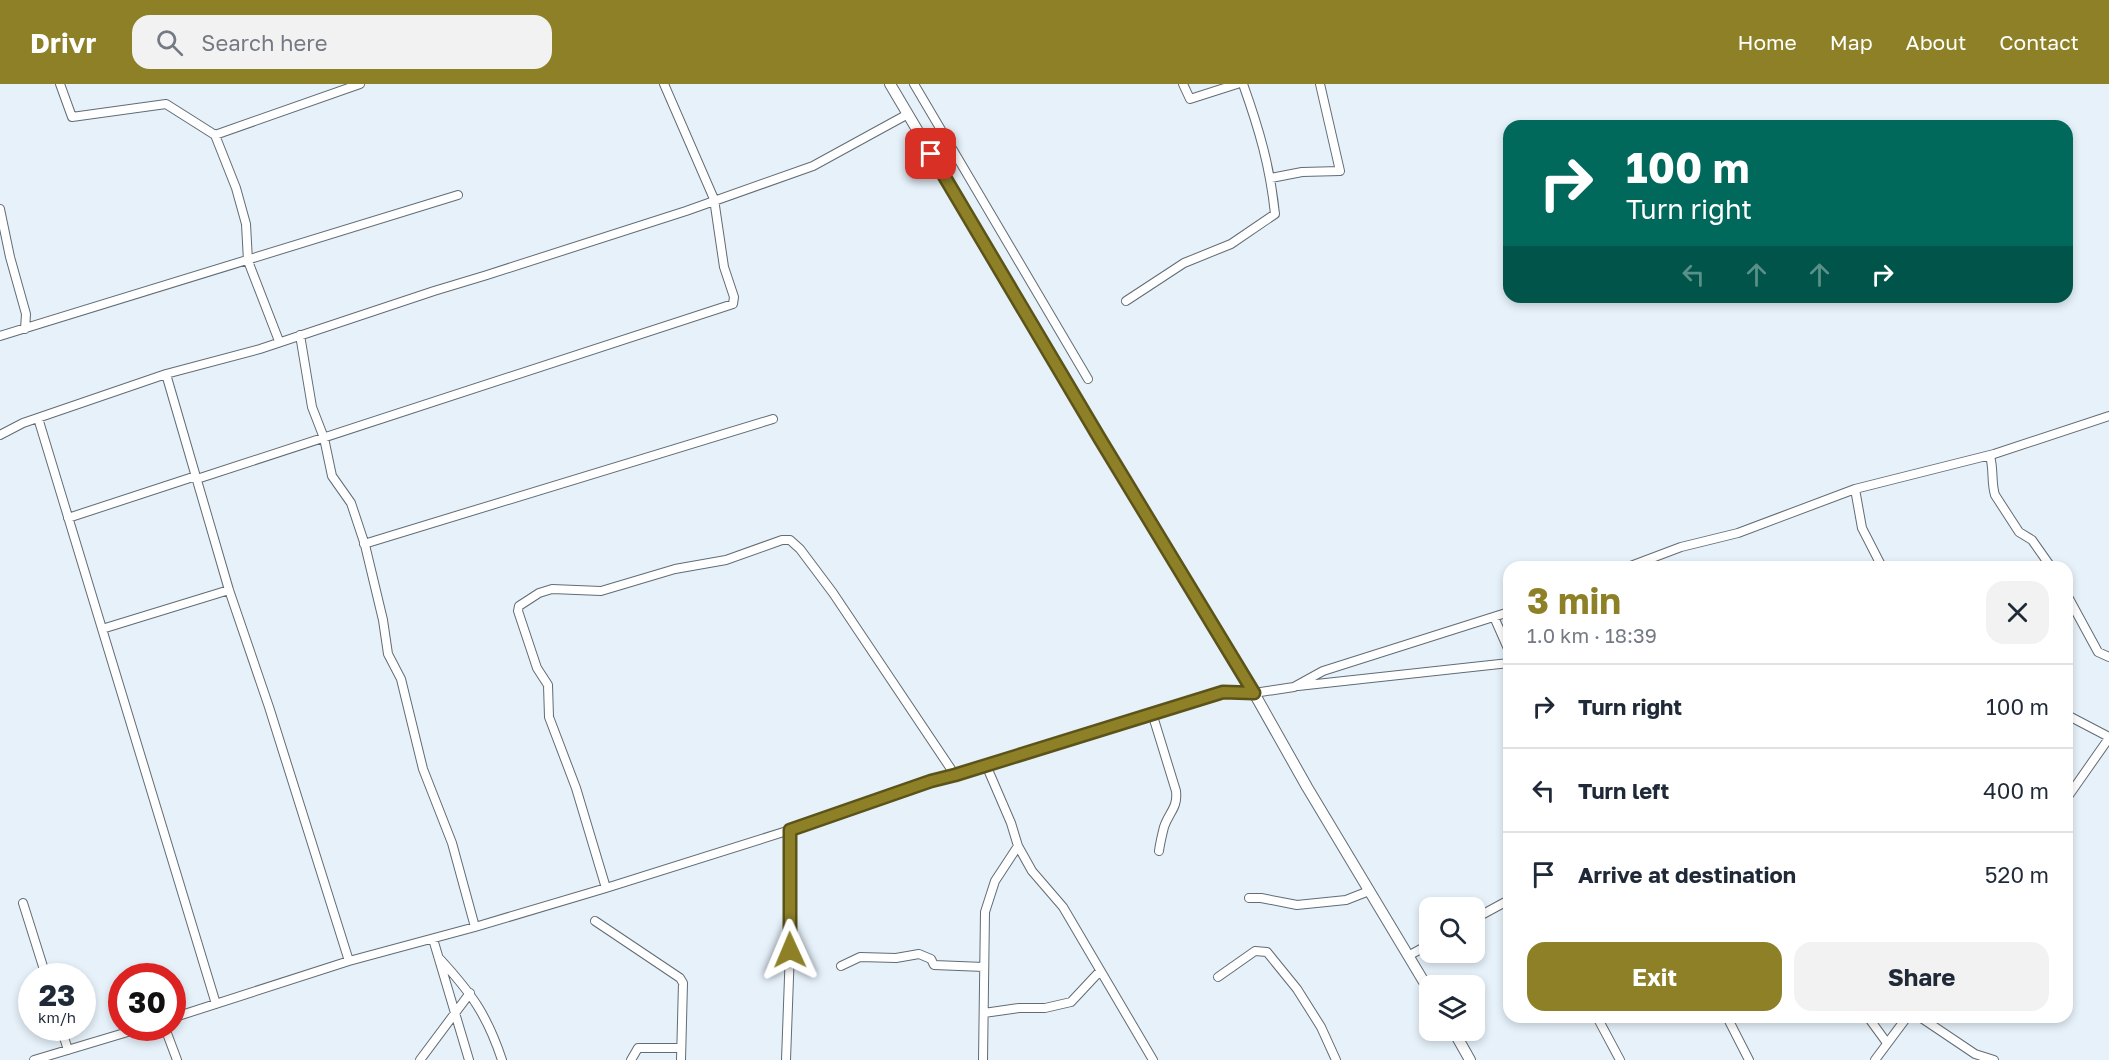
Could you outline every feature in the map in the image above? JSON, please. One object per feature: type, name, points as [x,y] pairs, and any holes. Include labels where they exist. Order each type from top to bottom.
[{"type":"street","points":[[60,84],[72,117],[166,104],[215,135],[236,188],[243,215],[248,261],[279,341]]},
{"type":"street","points":[[215,135],[360,84]]},
{"type":"street","points":[[68,518],[324,438],[733,304],[734,297],[724,267],[714,200],[664,84]]},
{"type":"street","points":[[890,84],[1420,975]]},
{"type":"street","points":[[914,84],[1089,379]]},
{"type":"street","points":[[1183,84],[1190,99],[1237,84]]},
{"type":"street","points":[[1126,301],[1184,263],[1231,244],[1275,214],[1272,177],[1259,128],[1243,84]]},
{"type":"street","points":[[1272,177],[1302,172],[1340,171],[1320,84]]},
{"type":"street","points":[[0,435],[22,423],[166,374],[260,349],[686,211],[813,166],[908,114]]},
{"type":"street","points":[[0,336],[458,195]]},
{"type":"street","points":[[0,209],[26,314],[24,329]]},
{"type":"street","points":[[300,335],[312,407],[324,438],[332,476],[351,504],[364,544],[383,620],[388,654],[401,680],[423,769],[452,843],[475,927]]},
{"type":"street","points":[[166,374],[229,590],[269,707],[349,961]]},
{"type":"street","points":[[1644,561],[1681,547],[1738,532],[1855,489],[1994,454],[2109,416]]},
{"type":"street","points":[[38,418],[216,1004]]},
{"type":"street","points":[[364,544],[773,419]]},
{"type":"street","points":[[1994,454],[1990,456],[1994,467],[1995,495],[2019,532],[2032,540],[2047,561]]},
{"type":"street","points":[[1855,489],[1862,528],[1879,561]]},
{"type":"street","points":[[606,888],[576,788],[549,717],[548,685],[537,668],[518,611],[519,606],[545,591],[552,589],[601,591],[675,568],[726,560],[782,540],[790,540],[800,549],[833,593],[955,775]]},
{"type":"street","points":[[102,629],[229,590]]},
{"type":"street","points":[[2073,607],[2098,652],[2109,657]]},
{"type":"street","points":[[1294,687],[1323,671],[1503,614]]},
{"type":"street","points":[[1494,617],[1503,637]]},
{"type":"street","points":[[186,1014],[349,961],[606,888],[790,830],[931,781],[1223,692],[1254,693],[1503,664]]},
{"type":"street","points":[[1152,713],[1177,799],[1176,806],[1165,825],[1159,851]]},
{"type":"street","points":[[2073,718],[2109,737],[2073,789]]},
{"type":"street","points":[[986,765],[1011,823],[1018,846],[1032,871],[1063,907],[1153,1060]]},
{"type":"street","points":[[786,1060],[790,950],[790,830]]},
{"type":"street","points":[[983,1060],[985,912],[995,881],[1018,846]]},
{"type":"street","points":[[1249,898],[1297,904],[1346,900],[1369,891]]},
{"type":"street","points":[[23,903],[42,963]]},
{"type":"street","points":[[1485,913],[1503,903]]},
{"type":"street","points":[[595,921],[680,978],[683,983],[681,1060]]},
{"type":"street","points":[[433,939],[469,1060]]},
{"type":"street","points":[[1408,956],[1419,950]]},
{"type":"street","points":[[1218,977],[1255,951],[1268,952],[1298,989],[1321,1027],[1336,1060]]},
{"type":"street","points":[[841,966],[860,957],[896,958],[919,954],[931,959],[934,965],[984,967]]},
{"type":"street","points":[[438,956],[470,993],[487,1019],[502,1060]]},
{"type":"street","points":[[984,1013],[1019,1008],[1045,1008],[1071,1002],[1100,971]]},
{"type":"street","points":[[420,1060],[470,993]]},
{"type":"street","points":[[1600,1023],[1620,1060]]},
{"type":"street","points":[[1730,1023],[1749,1060]]},
{"type":"street","points":[[1872,1023],[1887,1043]]},
{"type":"street","points":[[1875,1060],[1902,1023]]},
{"type":"street","points":[[1929,1023],[1975,1054],[1994,1060]]},
{"type":"street","points":[[38,1059],[108,1038]]},
{"type":"street","points":[[65,1041],[68,1050]]},
{"type":"street","points":[[170,1041],[177,1060]]},
{"type":"street","points":[[1459,1041],[1470,1060]]},
{"type":"street","points":[[631,1060],[638,1048],[681,1048]]},
{"type":"route","points":[[790,950],[790,830],[931,781],[1223,692],[1254,693],[931,154]]}]
